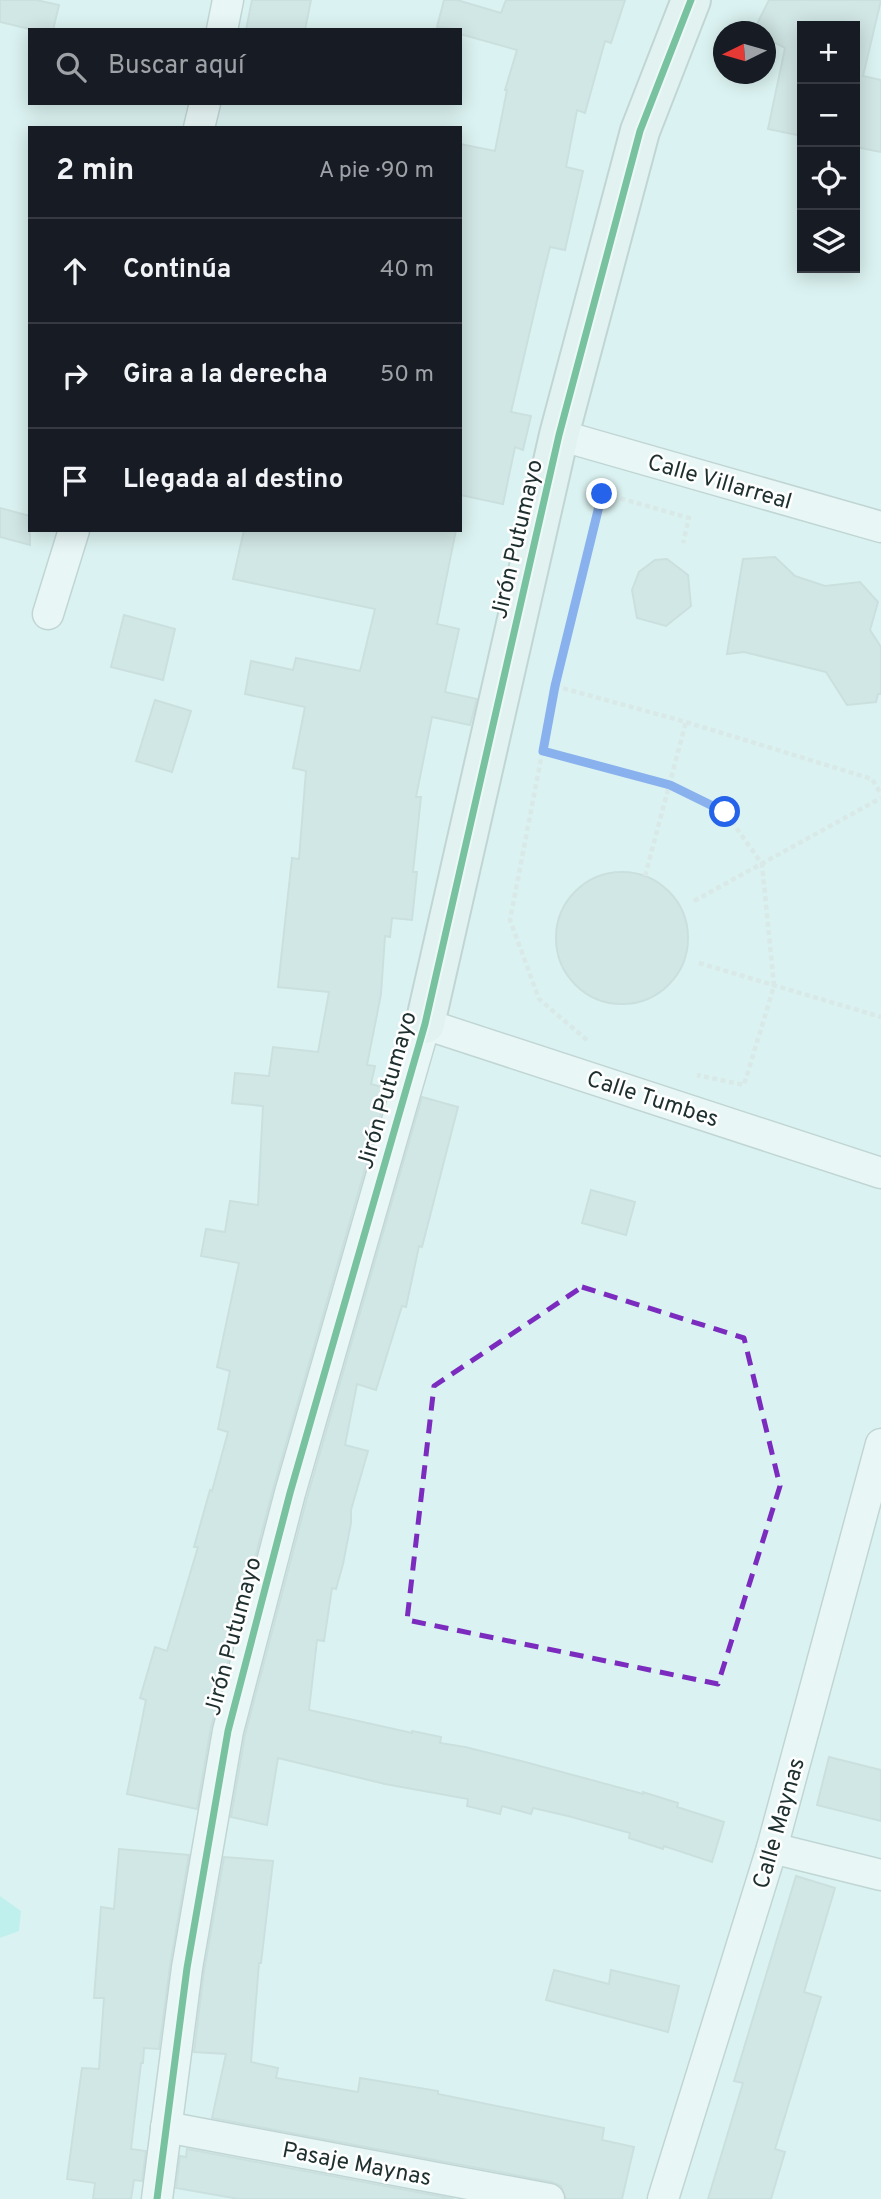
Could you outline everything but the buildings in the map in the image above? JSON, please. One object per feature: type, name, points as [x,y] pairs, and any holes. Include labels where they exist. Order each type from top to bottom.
[{"type":"street","points":[[222,28],[228,0]]},
{"type":"street","name":"Jirón Putumayo","points":[[157,2199],[187,1968],[228,1731],[290,1493],[425,1024],[559,435],[640,131],[691,0]]},
{"type":"street","points":[[199,126],[205,105]]},
{"type":"street","name":"Calle Villarreal","points":[[559,435],[881,527]]},
{"type":"street","points":[[48,614],[73,532]]},
{"type":"street","name":"Calle Tumbes","points":[[425,1024],[881,1173]]},
{"type":"street","name":"Calle Maynas","points":[[663,2199],[772,1848],[881,1444]]},
{"type":"street","points":[[772,1848],[881,1875]]},
{"type":"street","name":"Pasaje Maynas","points":[[166,2127],[549,2199]]},
{"type":"path","points":[[594,1046],[539,999],[510,920],[555,686],[602,494],[689,518],[683,543]]},
{"type":"path","points":[[555,686],[686,722],[872,779],[881,796],[694,901]]},
{"type":"path","points":[[645,876],[686,722]]},
{"type":"path","points":[[543,751],[670,785],[725,812],[762,863],[774,986],[744,1085],[693,1074]]},
{"type":"path","points":[[699,963],[881,1017]]},
{"type":"highlighted area","points":[[582,1287],[744,1338],[780,1486],[718,1684],[407,1620],[434,1386]]},
{"type":"shaded area","points":[[0,1896],[21,1911],[19,1931],[0,1938]]},
{"type":"cycle path","points":[[157,2199],[187,1968],[228,1731],[290,1493],[425,1024],[559,435],[640,131],[691,0]]},
{"type":"route","points":[[602,494],[555,686],[543,751],[670,785],[725,812]]}]
